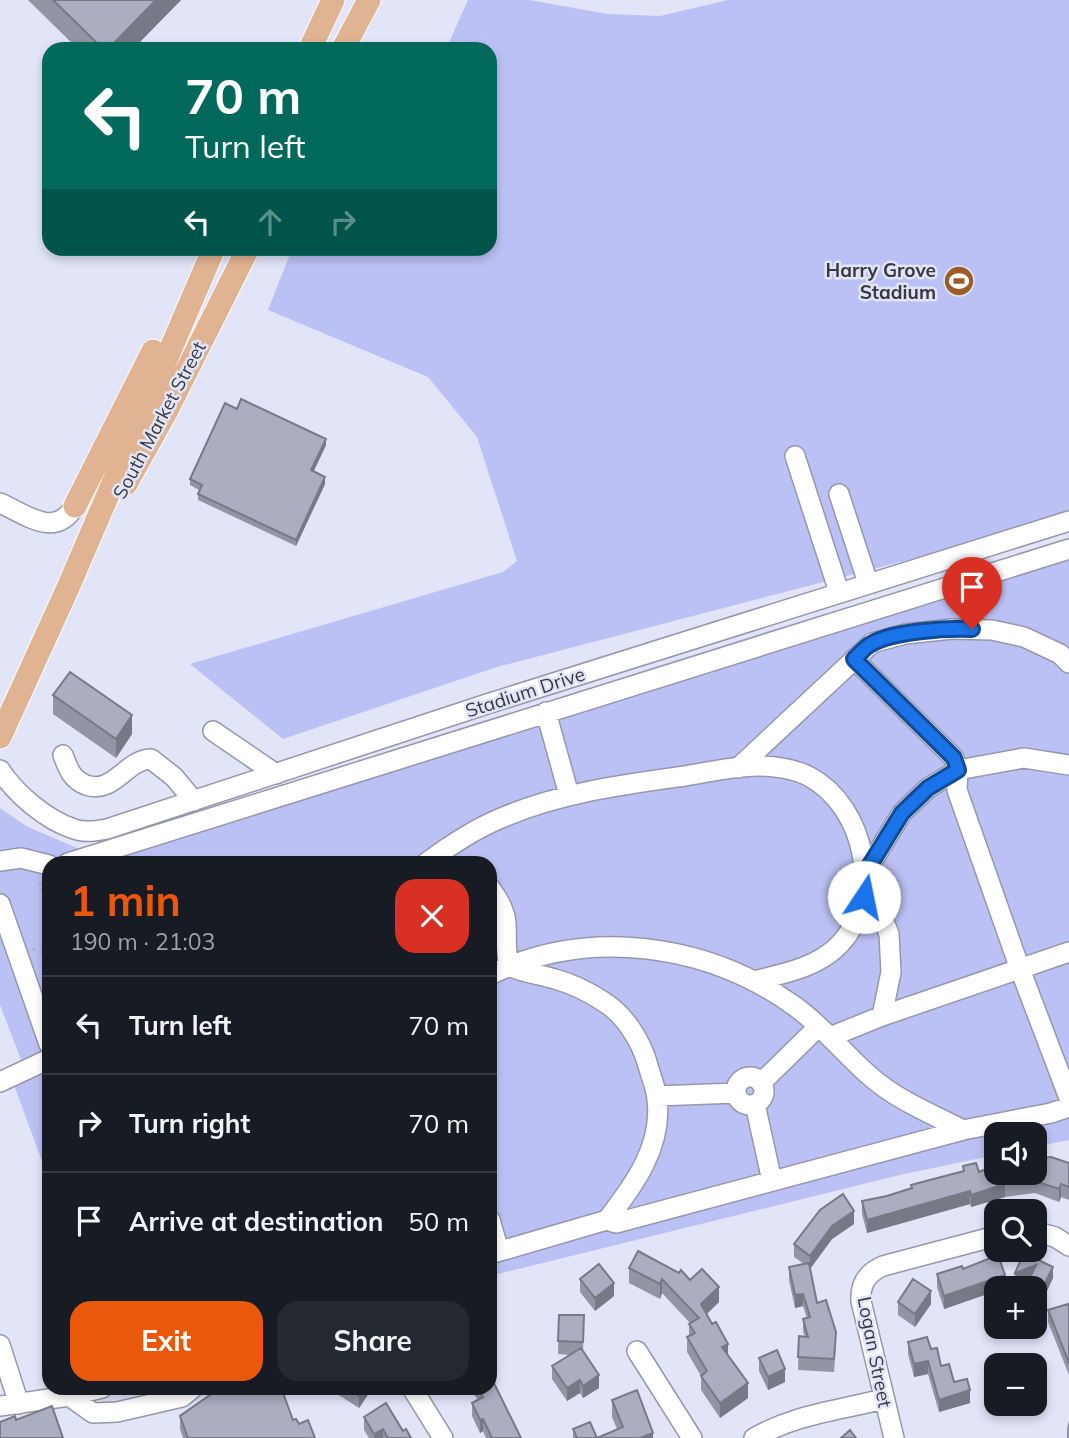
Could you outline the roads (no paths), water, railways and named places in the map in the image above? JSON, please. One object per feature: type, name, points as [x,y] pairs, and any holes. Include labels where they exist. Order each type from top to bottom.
[{"type":"main road","points":[[313,42],[333,0]]},
{"type":"main road","points":[[347,42],[369,0]]},
{"type":"main road","name":"South Market Street","points":[[0,737],[67,590],[210,256]]},
{"type":"main road","name":"South Market Street","points":[[67,590],[166,412],[244,256]]},
{"type":"main road","points":[[75,506],[157,343],[198,281]]},
{"type":"street","points":[[795,456],[839,592]]},
{"type":"street","points":[[839,494],[867,583]]},
{"type":"street","points":[[0,503],[48,524],[67,518],[75,506]]},
{"type":"street","name":"Stadium Drive","points":[[0,770],[8,783],[51,818],[74,830],[107,829],[487,704],[1069,521]]},
{"type":"street","points":[[90,856],[1069,549]]},
{"type":"street","points":[[866,614],[872,643]]},
{"type":"street","points":[[738,768],[872,643],[905,634],[940,630],[992,630],[1024,637],[1060,654],[1069,663]]},
{"type":"street","points":[[854,659],[954,758],[958,770],[957,790],[1069,1098]]},
{"type":"street","points":[[546,712],[569,795]]},
{"type":"street","points":[[213,732],[276,774]]},
{"type":"street","points":[[62,755],[70,774],[76,780],[94,787],[105,785],[142,759],[151,758],[174,777],[194,801]]},
{"type":"street","points":[[865,873],[902,813],[928,788],[958,770],[1024,758],[1069,765]]},
{"type":"street","points":[[436,856],[464,836],[500,818],[569,795],[759,766],[789,770],[811,777],[831,795],[849,817],[861,844],[865,873],[864,897],[857,917],[841,943],[823,958],[804,968],[754,981]]},
{"type":"street","points":[[0,861],[21,858],[42,863]]},
{"type":"street","points":[[865,873],[889,934],[891,972],[882,1016]]},
{"type":"street","points":[[497,900],[506,915],[508,934],[505,948],[509,965],[522,972],[554,978],[583,989],[607,1003],[627,1024],[642,1048],[657,1096],[657,1130],[653,1146],[636,1182],[607,1220],[582,1229],[497,1250]]},
{"type":"street","points":[[0,904],[42,1024]]},
{"type":"street","points":[[497,971],[509,965],[567,951],[603,947],[645,947],[707,961],[754,981],[794,1006],[872,1079],[898,1096],[963,1130]]},
{"type":"street","points":[[761,1083],[824,1032],[882,1016],[1069,952]]},
{"type":"street","points":[[0,1082],[42,1062]]},
{"type":"street","points":[[755,1078],[761,1083],[763,1097],[755,1104],[744,1104],[738,1100],[737,1085],[741,1080],[755,1078]]},
{"type":"street","points":[[657,1096],[736,1093]]},
{"type":"street","points":[[755,1104],[772,1181]]},
{"type":"street","points":[[607,1220],[616,1223],[963,1130],[1069,1107]]},
{"type":"street","points":[[1047,1235],[1069,1246]]},
{"type":"street","name":"Logan Street","points":[[894,1438],[861,1301],[865,1279],[883,1266],[984,1239]]},
{"type":"street","points":[[0,1345],[9,1405],[73,1395]]},
{"type":"street","points":[[637,1351],[692,1438]]},
{"type":"street","points":[[69,1396],[93,1413],[117,1412],[184,1395]]},
{"type":"street","points":[[416,1395],[443,1438]]},
{"type":"street","points":[[754,1438],[798,1418],[883,1399]]},
{"type":"place","name":"Harry Grove Stadium","points":[[959,281]]}]
